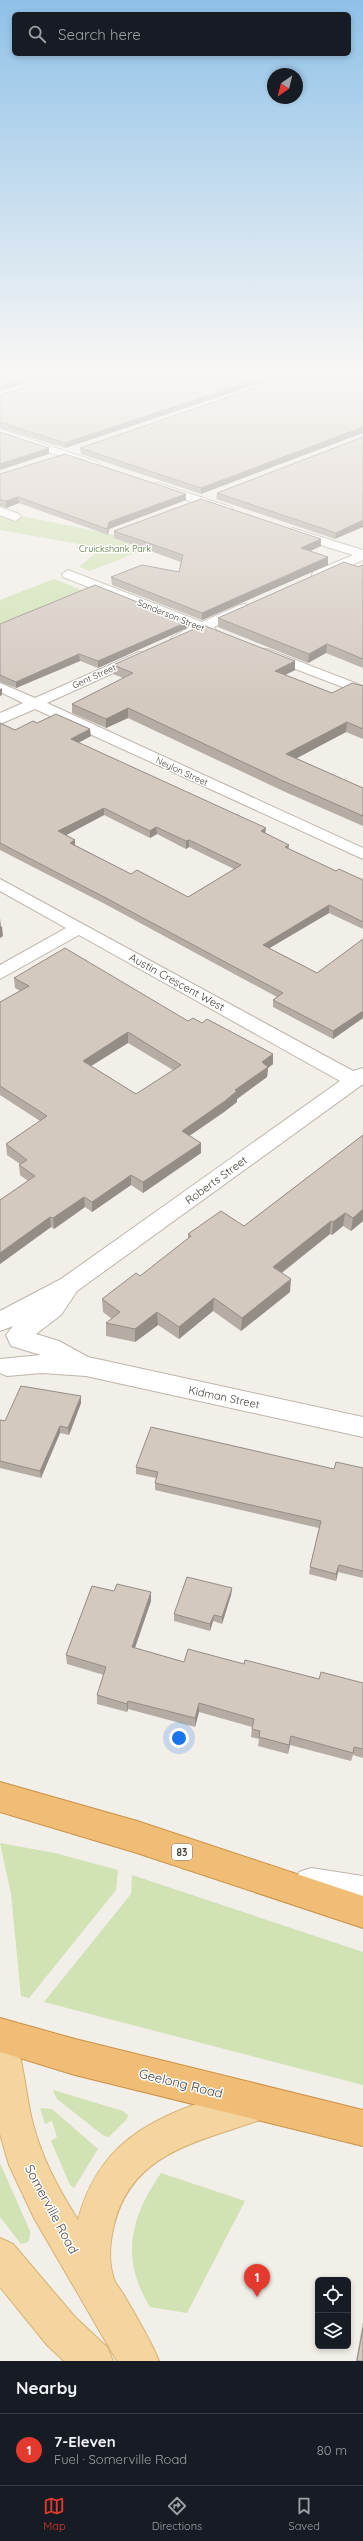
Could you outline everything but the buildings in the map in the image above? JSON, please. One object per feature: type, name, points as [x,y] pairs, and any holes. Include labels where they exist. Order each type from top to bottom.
[{"type":"highway","name":"83","points":[[0,1797],[107,1828],[363,1912]]},
{"type":"highway","name":"Geelong Road","points":[[0,2035],[75,2057],[363,2128]]},
{"type":"main road","name":"Somerville Road","points":[[0,2043],[14,2120],[27,2165],[48,2205],[97,2287],[138,2361]]},
{"type":"main road","points":[[97,2287],[91,2258],[93,2230],[106,2193],[123,2165],[146,2145],[161,2136],[183,2127],[259,2103]]},
{"type":"main road","points":[[0,2258],[61,2331],[93,2361]]},
{"type":"street","points":[[146,482],[241,514]]},
{"type":"street","points":[[183,507],[218,493]]},
{"type":"street","points":[[0,511],[16,517]]},
{"type":"street","points":[[278,527],[362,554]]},
{"type":"street","points":[[308,580],[362,554]]},
{"type":"street","name":"Sanderson Street","points":[[68,574],[223,635]]},
{"type":"street","name":"Gent Street","points":[[0,719],[258,602]]},
{"type":"street","points":[[253,647],[363,691]]},
{"type":"street","name":"Neylon Street","points":[[0,687],[363,854]]},
{"type":"street","name":"Austin Crescent West","points":[[0,884],[79,928],[359,1077]]},
{"type":"street","points":[[0,973],[79,928]]},
{"type":"street","name":"Roberts Street","points":[[9,1330],[53,1309],[69,1285],[359,1077]]},
{"type":"street","points":[[3,1367],[19,1354],[9,1330]]},
{"type":"street","name":"Kidman Street","points":[[9,1330],[86,1366]]},
{"type":"street","name":"Kidman Street","points":[[3,1367],[42,1364],[86,1366],[363,1427]]},
{"type":"street","points":[[247,1873],[363,1892]]},
{"type":"green space","name":"Cruickshank Park","points":[[0,508],[22,516],[159,544],[90,571],[79,567],[101,548],[0,530]]},
{"type":"green space","name":"Cruickshank Park","points":[[54,579],[87,592],[0,628],[0,600]]},
{"type":"green space","points":[[0,1843],[55,1853],[118,1870],[116,1890],[29,1998],[21,1996],[11,1894]]},
{"type":"green space","points":[[132,1875],[363,1952],[363,2085],[44,2002],[131,1894]]},
{"type":"green space","points":[[53,2090],[123,2111],[128,2115],[127,2119],[109,2137],[104,2136],[57,2099]]},
{"type":"green space","points":[[40,2108],[52,2109],[98,2149],[74,2188],[70,2185],[51,2141],[57,2137],[52,2121],[45,2124]]},
{"type":"green space","points":[[0,2163],[30,2231],[28,2242],[21,2244],[0,2217]]},
{"type":"green space","points":[[161,2173],[245,2201],[187,2313],[150,2307],[135,2272],[132,2255],[136,2222],[150,2190]]},
{"type":"place","name":"7-Eleven","points":[[257,2297]]}]
